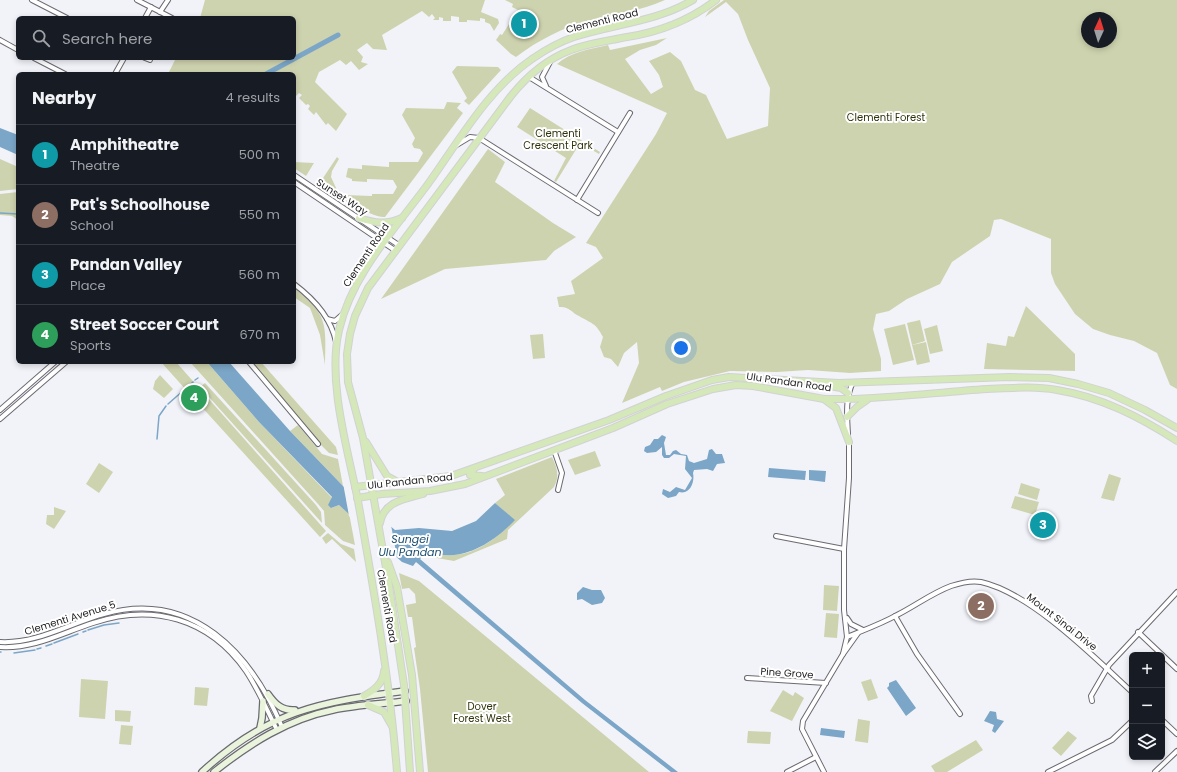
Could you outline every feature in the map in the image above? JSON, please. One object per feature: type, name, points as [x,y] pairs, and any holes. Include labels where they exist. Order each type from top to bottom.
[{"type":"main road","name":"Clementi Road","points":[[398,772],[390,693],[385,661],[366,546],[338,396],[337,346],[344,312],[361,277],[386,240],[494,93],[524,65],[543,51],[572,37],[659,16],[693,0]]},
{"type":"main road","name":"Clementi Road","points":[[410,772],[405,691],[384,553],[363,438],[348,382],[347,354],[355,316],[368,288],[479,138],[515,92],[529,77],[550,61],[569,51],[590,44],[662,29],[688,18],[716,0]]},
{"type":"main road","points":[[359,218],[377,223],[390,223],[403,218]]},
{"type":"main road","name":"Ulu Pandan Road","points":[[355,487],[372,484],[442,478],[478,467],[609,420],[666,396],[712,380],[746,376],[799,381],[853,382],[1010,377],[1049,378],[1106,392],[1166,421],[1177,428]]},
{"type":"main road","points":[[799,381],[806,384],[836,387],[848,392]]},
{"type":"main road","name":"Ulu Pandan Road","points":[[357,498],[374,495],[430,491],[465,484],[613,428],[667,404],[713,389],[736,386],[753,386],[824,398],[847,399],[869,399],[990,389],[1048,388],[1080,394],[1110,404],[1177,441]]},
{"type":"main road","points":[[824,398],[836,408],[849,442]]},
{"type":"main road","points":[[847,418],[857,407],[869,399]]},
{"type":"main road","points":[[1166,421],[1177,421]]},
{"type":"main road","points":[[363,438],[387,476],[399,482]]},
{"type":"main road","points":[[478,467],[470,472],[470,475],[475,477],[491,474]]},
{"type":"main road","points":[[379,527],[382,514],[386,509],[400,500],[430,491]]},
{"type":"main road","name":"Clementi Road","points":[[384,553],[393,573],[401,610],[412,677],[420,772]]},
{"type":"main road","points":[[364,696],[379,686],[382,681],[385,661]]},
{"type":"main road","points":[[202,772],[216,759],[241,741],[260,728],[279,719],[302,710],[330,702],[405,691]]},
{"type":"main road","points":[[268,694],[276,705],[284,710],[302,710]]},
{"type":"main road","points":[[214,772],[246,748],[279,728],[317,714],[343,708],[406,701]]},
{"type":"main road","points":[[260,728],[263,702]]},
{"type":"main road","points":[[368,705],[384,712],[391,723],[394,732]]},
{"type":"main road","points":[[241,741],[246,745],[246,748]]},
{"type":"street","points":[[32,0],[63,16]]},
{"type":"street","points":[[137,0],[168,16]]},
{"type":"street","points":[[160,12],[168,0]]},
{"type":"street","points":[[146,16],[151,7]]},
{"type":"street","points":[[0,40],[16,49]]},
{"type":"street","points":[[38,60],[61,72]]},
{"type":"street","points":[[116,72],[123,60]]},
{"type":"street","points":[[546,86],[542,77],[550,61]]},
{"type":"street","points":[[529,77],[546,86],[618,132]]},
{"type":"street","points":[[577,200],[630,113]]},
{"type":"street","points":[[455,146],[470,137],[479,138],[598,213]]},
{"type":"street","name":"Sunset Way","points":[[296,176],[359,218],[386,240]]},
{"type":"street","name":"Sunset Way","points":[[296,183],[398,248]]},
{"type":"street","points":[[296,286],[314,299],[332,329],[337,346]]},
{"type":"street","points":[[327,319],[335,321],[344,312]]},
{"type":"street","points":[[0,410],[53,364]]},
{"type":"street","points":[[0,420],[64,364]]},
{"type":"street","points":[[251,364],[318,444]]},
{"type":"street","points":[[843,654],[847,636],[844,610],[844,549],[849,478],[847,399],[848,392],[853,382]]},
{"type":"street","points":[[554,450],[562,473],[558,490]]},
{"type":"street","points":[[776,536],[844,549]]},
{"type":"street","name":"Mount Sinai Drive","points":[[847,636],[895,616],[950,586],[969,582],[979,582],[998,587],[1025,601],[1077,642],[1129,689]]},
{"type":"street","points":[[1092,701],[1091,696],[1107,668],[1138,632],[1177,592]]},
{"type":"street","name":"Clementi Avenue 5","points":[[0,642],[30,640],[90,618],[125,609],[146,608],[166,611],[188,618],[220,637],[235,650],[268,694],[279,719],[279,728]]},
{"type":"street","points":[[844,610],[849,622],[856,628],[864,630]]},
{"type":"street","name":"Clementi Avenue 5","points":[[0,647],[31,645],[116,616],[134,614],[166,616],[192,624],[217,640],[232,654],[246,671],[273,722],[279,728]]},
{"type":"street","points":[[895,616],[917,654],[960,714]]},
{"type":"street","points":[[824,772],[802,727],[803,721],[858,632]]},
{"type":"street","points":[[1138,632],[1177,668]]},
{"type":"street","name":"Pine Grove","points":[[747,678],[826,683]]},
{"type":"street","points":[[1165,723],[1177,734]]},
{"type":"street","points":[[1049,772],[1112,740],[1129,724]]},
{"type":"street","points":[[1155,772],[1177,751]]},
{"type":"street","points":[[786,772],[816,757]]},
{"type":"green space","points":[[205,0],[485,0],[481,12],[498,19],[499,23],[494,31],[490,24],[485,22],[485,19],[480,18],[480,21],[467,20],[467,22],[459,22],[459,17],[451,16],[451,21],[443,21],[443,18],[439,17],[439,20],[433,20],[435,18],[432,14],[429,17],[422,11],[382,35],[387,50],[373,49],[367,43],[357,50],[363,57],[361,62],[368,64],[359,70],[351,61],[346,65],[340,60],[319,72],[315,82],[347,114],[336,131],[328,123],[326,125],[316,112],[314,115],[308,109],[310,106],[308,104],[306,105],[299,98],[302,95],[299,93],[296,96],[296,72],[169,72],[175,60],[296,60],[296,16],[201,16]]},
{"type":"green space","points":[[505,0],[665,0],[646,7],[568,27],[541,40],[516,57],[496,40],[500,34],[502,35],[518,10],[512,7],[513,4]]},
{"type":"green space","name":"Clementi Forest","points":[[724,0],[1177,0],[1177,389],[1170,385],[1157,353],[1134,341],[1093,329],[1075,314],[1055,284],[1051,273],[1051,239],[1001,219],[994,220],[990,236],[952,262],[940,284],[907,299],[889,311],[876,314],[873,329],[881,359],[881,371],[850,373],[808,370],[777,372],[730,371],[684,382],[662,391],[660,387],[622,403],[639,363],[637,342],[624,353],[618,367],[611,359],[604,357],[600,347],[603,337],[598,329],[593,324],[568,308],[559,307],[557,297],[575,294],[571,281],[603,258],[596,247],[586,243],[656,134],[667,113],[557,64],[574,54],[595,48],[608,45],[610,50],[667,38],[656,45],[640,50],[625,59],[651,94],[663,87],[659,75],[649,61],[670,52],[681,61],[695,90],[706,95],[727,139],[768,126],[770,88],[738,14],[726,2],[705,17],[709,11]]},
{"type":"green space","points":[[457,66],[498,67],[501,70],[469,105],[464,101],[467,98],[452,72]]},
{"type":"green space","points":[[447,102],[461,103],[457,108],[463,113],[385,217],[371,214],[362,210],[319,184],[337,157],[339,159],[332,171],[331,177],[338,192],[345,195],[372,196],[372,194],[393,194],[397,187],[393,180],[367,179],[367,182],[352,181],[352,179],[346,177],[348,168],[362,169],[362,165],[389,167],[389,162],[418,162],[423,153],[420,149],[414,148],[412,144],[415,138],[402,115],[406,108],[444,109]]},
{"type":"green space","name":"Clementi Crescent Park","points":[[530,108],[600,152],[599,154],[580,143],[556,182],[554,181],[566,158],[517,127]]},
{"type":"green space","points":[[488,149],[505,162],[495,182],[553,223],[576,237],[554,251],[546,260],[445,269],[381,299]]},
{"type":"green space","points":[[0,159],[16,166],[16,189],[0,191]]},
{"type":"green space","points":[[296,162],[314,163],[306,176],[296,169]]},
{"type":"green space","points":[[16,192],[16,219],[12,216],[0,215],[0,194]]},
{"type":"green space","points":[[296,290],[313,305],[323,321],[325,329],[325,365],[320,335],[310,308],[296,298]]},
{"type":"green space","points":[[1026,306],[1075,354],[1075,371],[984,369],[987,343],[1006,346],[1008,336],[1014,337]]},
{"type":"green space","points":[[920,320],[925,341],[912,345],[907,323]]},
{"type":"green space","points":[[905,324],[914,360],[893,365],[884,329]]},
{"type":"green space","points":[[937,325],[943,351],[930,354],[924,329]]},
{"type":"green space","points":[[543,334],[545,358],[533,359],[530,335]]},
{"type":"green space","points":[[926,342],[930,362],[917,365],[912,345]]},
{"type":"green space","points":[[163,364],[178,364],[326,531],[320,537],[199,404],[201,401],[195,405],[185,394],[191,388],[187,391]]},
{"type":"green space","points":[[192,364],[209,364],[259,422],[332,498],[331,508],[339,505],[349,513],[355,545],[343,541],[325,525],[324,511]]},
{"type":"green space","points":[[254,364],[263,364],[336,447],[338,455],[329,453]]},
{"type":"green space","points":[[160,375],[173,389],[164,398],[153,389],[155,381]]},
{"type":"green space","points":[[205,383],[316,505],[321,512],[322,523],[200,387]]},
{"type":"green space","points":[[298,425],[322,454],[338,459],[343,486],[290,431]]},
{"type":"green space","points":[[595,451],[601,466],[575,475],[568,460]]},
{"type":"green space","points":[[552,457],[557,472],[557,479],[554,487],[508,530],[507,539],[454,561],[431,557],[426,553],[447,555],[463,554],[471,552],[487,544],[514,520],[495,503],[505,495],[496,479]]},
{"type":"green space","points":[[99,463],[113,472],[99,493],[86,484]]},
{"type":"green space","points":[[1109,474],[1121,478],[1114,501],[1101,498]]},
{"type":"green space","points":[[1021,483],[1040,489],[1037,500],[1018,494]]},
{"type":"green space","points":[[1015,496],[1039,502],[1035,515],[1011,508]]},
{"type":"green space","points":[[54,507],[66,511],[54,529],[46,524],[47,515],[54,515]]},
{"type":"green space","points":[[328,533],[341,544],[354,549],[356,562],[332,539],[326,544],[322,538]]},
{"type":"green space","name":"Dover Forest West","points":[[399,573],[419,581],[649,772],[428,772],[420,689],[414,648],[416,647],[412,617],[408,617],[406,605],[416,603],[415,594],[409,588],[402,589]]},
{"type":"green space","points":[[824,585],[839,586],[837,611],[823,610]]},
{"type":"green space","points":[[826,613],[839,614],[837,638],[824,637]]},
{"type":"green space","points":[[81,679],[108,681],[105,719],[79,717]]},
{"type":"green space","points":[[871,679],[878,698],[868,701],[861,682]]},
{"type":"green space","points":[[195,687],[209,688],[207,706],[194,705]]},
{"type":"green space","points":[[783,690],[793,696],[795,692],[804,698],[792,721],[770,711]]},
{"type":"green space","points":[[115,710],[131,711],[130,722],[115,721]]},
{"type":"green space","points":[[858,719],[870,721],[868,743],[855,741]]},
{"type":"green space","points":[[121,725],[133,726],[131,745],[119,744]]},
{"type":"green space","points":[[748,731],[771,732],[770,744],[747,743]]},
{"type":"green space","points":[[1068,731],[1077,738],[1061,756],[1052,748]]},
{"type":"green space","points":[[976,740],[983,750],[947,772],[935,772],[931,766]]},
{"type":"water","points":[[0,128],[16,134],[16,154],[0,147]]},
{"type":"water","name":"Sungei Ulu Pandan","points":[[209,364],[231,364],[290,431],[343,486],[395,530],[419,528],[452,531],[476,521],[495,503],[515,520],[495,538],[479,548],[463,554],[440,555],[426,553],[420,559],[585,700],[678,772],[671,772],[582,703],[416,562],[413,566],[402,562],[339,505],[331,508],[328,505],[332,497],[259,422]]},
{"type":"water","points":[[662,435],[666,437],[664,443],[666,455],[670,455],[676,450],[681,454],[687,455],[689,461],[694,463],[707,459],[709,450],[712,449],[716,454],[722,454],[725,463],[717,464],[713,471],[707,469],[694,470],[692,484],[689,490],[686,492],[679,492],[676,496],[668,498],[662,494],[663,489],[670,492],[676,487],[685,490],[692,478],[685,469],[686,456],[674,454],[669,458],[664,458],[662,455],[662,447],[656,452],[647,453],[644,451],[645,447],[650,445],[654,439],[658,439]]},
{"type":"water","points":[[769,468],[806,471],[805,480],[768,477]]},
{"type":"water","points":[[809,470],[826,471],[825,482],[809,480]]},
{"type":"water","points":[[583,587],[592,590],[601,590],[605,598],[602,603],[592,605],[582,599],[577,600],[577,593]]},
{"type":"water","points":[[896,680],[916,708],[906,716],[887,688],[889,683]]},
{"type":"water","points":[[990,711],[996,712],[997,719],[1004,721],[995,733],[992,731],[994,725],[984,721]]},
{"type":"water","points":[[821,728],[845,731],[844,738],[820,735]]},
{"type":"pier","points":[[343,483],[391,525],[397,557],[392,555],[349,516]]},
{"type":"waterway","points":[[296,58],[338,35]]},
{"type":"waterway","points":[[270,72],[292,60]]},
{"type":"waterway","points":[[0,213],[16,214]]},
{"type":"waterway","points":[[168,404],[193,382]]},
{"type":"waterway","points":[[157,439],[159,416],[166,406]]},
{"type":"waterway","points":[[88,630],[104,625],[119,623]]},
{"type":"waterway","points":[[54,643],[78,634]]},
{"type":"waterway","points":[[46,646],[52,644]]},
{"type":"waterway","points":[[37,649],[41,648]]},
{"type":"waterway","points":[[14,653],[35,650]]},
{"type":"place","name":"Amphitheatre","points":[[524,24]]},
{"type":"place","name":"Street Soccer Court","points":[[194,398]]},
{"type":"place","name":"Pandan Valley","points":[[1043,525]]},
{"type":"place","name":"Pat's Schoolhouse","points":[[981,606]]}]
